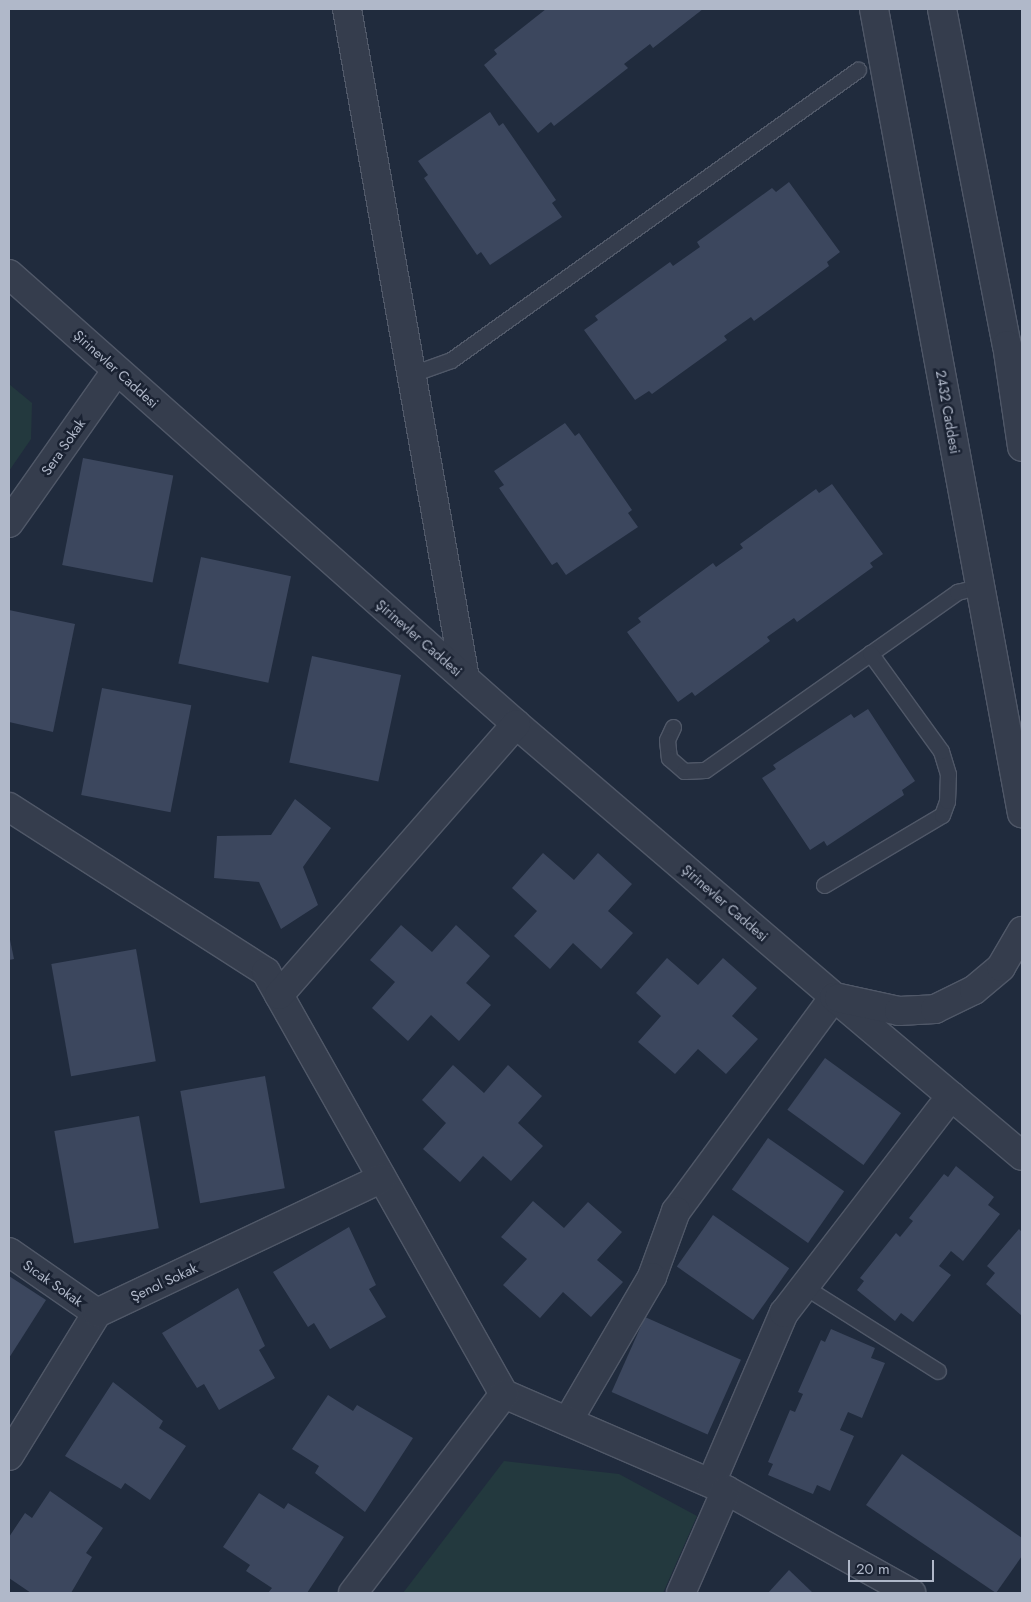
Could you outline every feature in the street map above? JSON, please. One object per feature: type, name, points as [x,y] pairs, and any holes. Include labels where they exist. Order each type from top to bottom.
[{"type":"street","points":[[347,9],[465,678]]},
{"type":"street","name":"2432 Caddesi","points":[[874,9],[1022,814]]},
{"type":"street","points":[[942,9],[1019,410],[1022,447]]},
{"type":"street","name":"Şirinevler Caddesi","points":[[9,274],[516,724],[1022,1156]]},
{"type":"street","name":"Sera Sokak","points":[[9,523],[117,370]]},
{"type":"street","points":[[279,995],[516,724]]},
{"type":"street","points":[[9,807],[266,972],[504,1394],[719,1486],[911,1593]]},
{"type":"street","points":[[568,1421],[652,1277],[676,1211],[834,997],[899,1011],[935,1009],[974,990],[1001,967],[1022,931]]},
{"type":"street","points":[[681,1593],[784,1313],[951,1096]]},
{"type":"street","name":"Şenol Sokak","points":[[97,1313],[382,1178]]},
{"type":"street","name":"Sıcak Sokak","points":[[9,1252],[97,1313]]},
{"type":"street","points":[[9,1456],[97,1313]]},
{"type":"street","points":[[353,1593],[504,1394]]},
{"type":"lane","points":[[412,374],[451,360],[858,70]]},
{"type":"lane","points":[[673,727],[667,740],[669,758],[684,771],[705,770],[957,592],[981,586]]},
{"type":"lane","points":[[824,885],[942,815],[947,801],[948,774],[940,751],[870,653]]},
{"type":"lane","points":[[805,1286],[938,1371]]},
{"type":"green space","points":[[9,384],[32,403],[31,439],[9,471]]},
{"type":"green space","points":[[504,1461],[619,1474],[697,1516],[663,1593],[403,1593]]},
{"type":"building","points":[[546,9],[703,9],[653,48],[650,44],[624,64],[628,68],[554,126],[551,122],[538,133],[484,65],[497,54],[494,50]]},
{"type":"building","points":[[490,112],[499,126],[503,123],[556,200],[552,203],[562,217],[490,265],[481,252],[477,255],[424,178],[428,175],[418,161]]},
{"type":"building","points":[[789,182],[840,252],[827,262],[829,266],[754,321],[751,317],[724,336],[727,340],[652,394],[649,391],[635,400],[584,330],[598,320],[595,316],[670,262],[673,266],[700,247],[697,242],[772,188],[776,192]]},
{"type":"building","points":[[565,423],[575,436],[579,433],[632,510],[628,513],[638,527],[566,575],[557,562],[552,565],[499,488],[504,485],[494,471]]},
{"type":"building","points":[[83,458],[173,476],[153,583],[62,565]]},
{"type":"building","points":[[832,484],[883,554],[870,563],[873,567],[797,622],[794,618],[767,637],[770,641],[695,696],[692,692],[678,702],[627,632],[641,622],[638,618],[713,563],[716,567],[743,548],[740,544],[816,489],[819,493]]},
{"type":"building","points":[[201,557],[291,576],[268,683],[178,664]]},
{"type":"building","points":[[9,610],[75,624],[53,732],[9,722]]},
{"type":"building","points":[[312,656],[401,675],[378,782],[289,763]]},
{"type":"building","points":[[102,688],[191,705],[171,812],[81,795]]},
{"type":"building","points":[[868,709],[915,781],[902,790],[904,795],[827,846],[824,841],[810,850],[762,778],[776,769],[773,765],[851,714],[854,718]]},
{"type":"building","points":[[295,799],[331,828],[303,867],[318,905],[281,929],[259,882],[214,878],[217,836],[271,835]]},
{"type":"building","points":[[543,853],[574,880],[598,853],[632,884],[608,911],[633,933],[601,969],[573,943],[550,969],[514,936],[537,911],[512,888]]},
{"type":"building","points":[[401,925],[432,952],[456,925],[490,956],[466,983],[491,1005],[459,1041],[431,1015],[408,1041],[372,1008],[395,982],[370,960]]},
{"type":"building","points":[[9,935],[14,959],[9,960]]},
{"type":"building","points":[[136,949],[156,1061],[71,1076],[51,964]]},
{"type":"building","points":[[667,958],[698,985],[723,958],[757,988],[732,1016],[758,1039],[726,1074],[698,1049],[675,1074],[638,1042],[661,1016],[636,993]]},
{"type":"building","points":[[825,1058],[901,1113],[863,1165],[787,1110]]},
{"type":"building","points":[[453,1065],[484,1093],[508,1065],[542,1096],[518,1123],[543,1146],[511,1181],[483,1156],[460,1182],[423,1149],[446,1123],[422,1100]]},
{"type":"building","points":[[265,1076],[285,1188],[200,1203],[180,1091]]},
{"type":"building","points":[[139,1116],[159,1228],[74,1243],[54,1131]]},
{"type":"building","points":[[768,1138],[844,1191],[808,1243],[732,1190]]},
{"type":"building","points":[[956,1166],[994,1197],[988,1205],[1000,1214],[963,1261],[951,1251],[939,1266],[951,1275],[913,1322],[901,1313],[895,1321],[857,1290],[864,1281],[860,1278],[896,1233],[900,1237],[913,1221],[909,1218],[944,1174],[948,1177]]},
{"type":"building","points":[[533,1201],[564,1228],[588,1202],[622,1232],[597,1260],[623,1282],[591,1317],[563,1292],[540,1318],[503,1285],[527,1259],[501,1237]]},
{"type":"building","points":[[713,1215],[789,1268],[753,1320],[677,1267]]},
{"type":"building","points":[[349,1227],[376,1285],[369,1289],[386,1317],[330,1349],[314,1323],[308,1327],[273,1272]]},
{"type":"building","points":[[1019,1229],[1022,1232],[1022,1316],[986,1284],[995,1273],[987,1266]]},
{"type":"building","points":[[9,1276],[46,1300],[9,1358]]},
{"type":"building","points":[[238,1288],[265,1346],[259,1350],[275,1378],[219,1410],[204,1384],[197,1388],[162,1333]]},
{"type":"building","points":[[645,1317],[741,1360],[708,1435],[612,1392]]},
{"type":"building","points":[[831,1329],[875,1348],[871,1358],[885,1363],[862,1418],[848,1412],[840,1430],[854,1436],[830,1491],[817,1485],[813,1494],[768,1475],[773,1464],[768,1462],[790,1410],[795,1412],[803,1394],[798,1392],[821,1340],[825,1342]]},
{"type":"building","points":[[113,1382],[163,1421],[159,1428],[186,1446],[150,1500],[125,1483],[121,1489],[65,1456]]},
{"type":"building","points":[[328,1395],[353,1411],[357,1405],[413,1438],[365,1512],[315,1473],[319,1466],[292,1449]]},
{"type":"building","points":[[902,1454],[1022,1538],[1022,1556],[996,1593],[866,1505]]},
{"type":"building","points":[[50,1491],[103,1528],[86,1553],[92,1557],[71,1593],[31,1593],[9,1578],[9,1537],[25,1513],[32,1518]]},
{"type":"building","points":[[259,1493],[284,1509],[288,1503],[344,1537],[307,1593],[268,1593],[272,1588],[246,1571],[250,1565],[223,1547]]},
{"type":"building","points":[[789,1570],[813,1593],[768,1593]]}]
